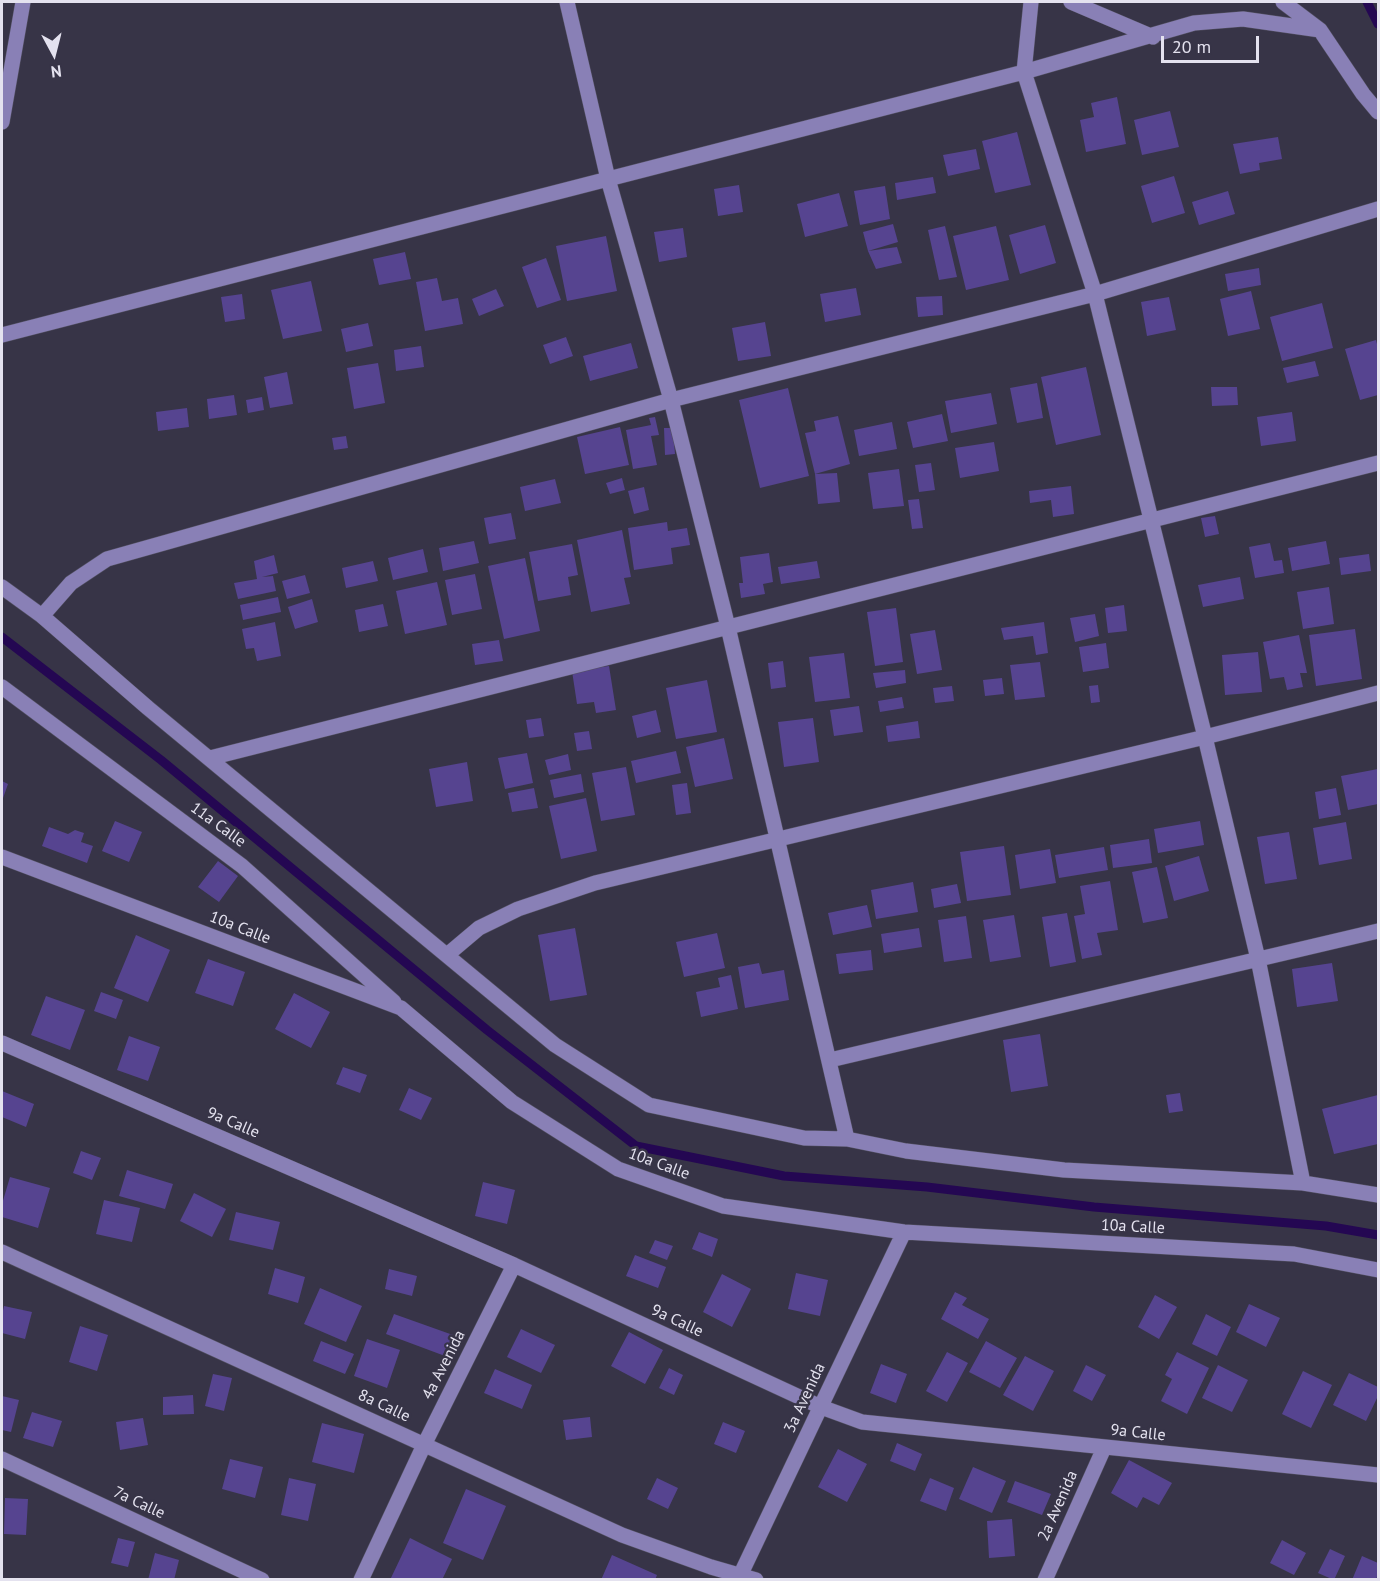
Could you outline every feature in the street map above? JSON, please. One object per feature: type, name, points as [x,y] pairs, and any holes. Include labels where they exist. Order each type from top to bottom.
[{"type":"street","points":[[2,122],[23,2]]},
{"type":"street","points":[[567,2],[608,179],[671,400],[728,627],[847,1139]]},
{"type":"street","points":[[1031,2],[1024,72],[1095,294],[1152,521],[1258,959],[1303,1184]]},
{"type":"street","points":[[1071,2],[1153,37]]},
{"type":"street","points":[[1282,2],[1320,30],[1363,94],[1378,112]]},
{"type":"street","points":[[2,334],[1024,72],[1153,37],[1194,23],[1243,19],[1320,30]]},
{"type":"street","points":[[42,616],[70,582],[107,559],[671,400],[1095,294],[1378,208]]},
{"type":"street","points":[[210,758],[1378,463]]},
{"type":"street","points":[[2,587],[42,616],[148,708],[555,1045],[649,1105],[804,1138],[847,1139],[906,1150],[1064,1170],[1303,1184],[1378,1195]]},
{"type":"street","name":"11a Calle","points":[[2,687],[242,866],[401,1008]]},
{"type":"street","points":[[447,955],[479,928],[518,909],[595,883],[1205,737],[1378,693]]},
{"type":"street","name":"10a Calle","points":[[2,856],[401,1008],[512,1102],[618,1169],[723,1206],[904,1232],[1294,1254],[1378,1270]]},
{"type":"street","points":[[830,1060],[1378,931]]},
{"type":"street","name":"9a Calle","points":[[2,1043],[514,1265],[820,1407],[862,1422],[1378,1475]]},
{"type":"street","name":"3a Avenida","points":[[739,1577],[904,1232]]},
{"type":"street","name":"8a Calle","points":[[2,1252],[622,1535],[739,1577],[756,1580]]},
{"type":"street","name":"4a Avenida","points":[[361,1580],[424,1444],[514,1265]]},
{"type":"street","name":"2a Avenida","points":[[1045,1580],[1104,1448]]},
{"type":"street","name":"7a Calle","points":[[2,1459],[262,1580]]},
{"type":"building","points":[[1117,97],[1126,144],[1086,152],[1080,120],[1094,117],[1091,103]]},
{"type":"building","points":[[1170,111],[1179,147],[1142,155],[1134,120]]},
{"type":"building","points":[[1017,132],[1031,185],[995,193],[982,141]]},
{"type":"building","points":[[1278,137],[1282,159],[1259,163],[1260,170],[1240,174],[1233,144]]},
{"type":"building","points":[[976,149],[980,169],[948,176],[943,155]]},
{"type":"building","points":[[1174,176],[1185,213],[1152,223],[1141,186]]},
{"type":"building","points":[[933,177],[936,193],[897,200],[895,183]]},
{"type":"building","points":[[739,185],[743,212],[718,216],[714,189]]},
{"type":"building","points":[[885,186],[890,219],[860,225],[854,191]]},
{"type":"building","points":[[1228,191],[1235,214],[1199,225],[1192,202]]},
{"type":"building","points":[[839,193],[848,226],[805,237],[797,204]]},
{"type":"building","points":[[893,224],[898,242],[868,251],[863,232]]},
{"type":"building","points":[[1045,225],[1056,263],[1020,274],[1009,235]]},
{"type":"building","points":[[945,226],[957,277],[939,280],[928,230]]},
{"type":"building","points":[[996,226],[1009,280],[966,290],[953,236]]},
{"type":"building","points":[[683,228],[687,257],[659,262],[654,232]]},
{"type":"building","points":[[606,236],[617,291],[567,301],[556,246]]},
{"type":"building","points":[[897,247],[902,263],[876,269],[868,251]]},
{"type":"building","points":[[405,252],[411,279],[379,285],[373,259]]},
{"type":"building","points":[[546,258],[561,300],[537,308],[522,267]]},
{"type":"building","points":[[1259,268],[1261,285],[1228,291],[1225,274]]},
{"type":"building","points":[[437,278],[442,301],[458,298],[463,324],[425,331],[416,282]]},
{"type":"building","points":[[311,281],[322,331],[283,339],[271,290]]},
{"type":"building","points":[[856,288],[861,315],[825,322],[820,294]]},
{"type":"building","points":[[496,289],[504,306],[479,316],[472,299]]},
{"type":"building","points":[[1251,291],[1260,329],[1228,336],[1220,299]]},
{"type":"building","points":[[242,294],[245,319],[225,322],[221,297]]},
{"type":"building","points":[[942,296],[943,315],[918,317],[916,297]]},
{"type":"building","points":[[1169,297],[1176,330],[1147,336],[1141,302]]},
{"type":"building","points":[[1322,303],[1333,348],[1282,361],[1270,317]]},
{"type":"building","points":[[765,322],[771,356],[738,361],[732,328]]},
{"type":"building","points":[[368,323],[373,346],[346,352],[341,329]]},
{"type":"building","points":[[566,337],[573,356],[550,364],[543,345]]},
{"type":"building","points":[[1376,340],[1378,395],[1360,400],[1345,349]]},
{"type":"building","points":[[631,343],[638,368],[590,381],[583,356]]},
{"type":"building","points":[[421,346],[424,367],[396,371],[394,350]]},
{"type":"building","points":[[1315,361],[1319,376],[1287,383],[1283,368]]},
{"type":"building","points":[[378,363],[385,403],[354,409],[347,368]]},
{"type":"building","points":[[1086,367],[1101,435],[1056,445],[1041,377]]},
{"type":"building","points":[[287,372],[293,404],[270,408],[264,377]]},
{"type":"building","points":[[1037,383],[1043,418],[1017,423],[1010,388]]},
{"type":"building","points":[[1211,387],[1237,387],[1238,405],[1212,406]]},
{"type":"building","points":[[788,388],[809,476],[760,488],[739,400]]},
{"type":"building","points":[[991,393],[997,424],[951,433],[945,401]]},
{"type":"building","points":[[234,395],[237,415],[209,419],[207,399]]},
{"type":"building","points":[[262,397],[264,410],[248,413],[246,400]]},
{"type":"building","points":[[187,408],[189,427],[158,431],[156,412]]},
{"type":"building","points":[[1292,412],[1296,441],[1261,446],[1257,417]]},
{"type":"building","points":[[942,414],[948,441],[913,448],[907,422]]},
{"type":"building","points":[[838,416],[850,464],[815,474],[805,433],[816,431],[814,421]]},
{"type":"building","points":[[655,417],[659,435],[651,436],[657,465],[633,469],[626,430],[651,425],[649,418]]},
{"type":"building","points":[[892,422],[897,449],[859,456],[854,430]]},
{"type":"building","points":[[620,427],[629,465],[585,474],[577,437]]},
{"type":"building","points":[[664,428],[673,428],[675,454],[665,455]]},
{"type":"building","points":[[346,436],[348,448],[334,450],[332,438]]},
{"type":"building","points":[[994,442],[999,471],[960,478],[955,448]]},
{"type":"building","points":[[931,463],[935,490],[919,492],[915,465]]},
{"type":"building","points":[[899,469],[904,506],[873,509],[868,473]]},
{"type":"building","points":[[837,473],[840,502],[818,504],[815,474]]},
{"type":"building","points":[[622,478],[625,490],[610,494],[606,483]]},
{"type":"building","points":[[555,479],[561,503],[525,511],[520,487]]},
{"type":"building","points":[[1071,486],[1074,514],[1053,517],[1051,500],[1030,503],[1029,491]]},
{"type":"building","points":[[644,487],[649,510],[634,514],[628,491]]},
{"type":"building","points":[[919,499],[923,528],[912,529],[908,500]]},
{"type":"building","points":[[511,513],[516,539],[489,544],[484,518]]},
{"type":"building","points":[[1215,516],[1219,534],[1205,537],[1201,518]]},
{"type":"building","points":[[667,522],[668,531],[687,528],[690,545],[671,548],[673,564],[634,570],[628,528]]},
{"type":"building","points":[[622,530],[631,577],[624,578],[630,604],[591,612],[577,540]]},
{"type":"building","points":[[474,541],[479,563],[443,571],[439,548]]},
{"type":"building","points":[[1326,541],[1330,564],[1292,571],[1288,548]]},
{"type":"building","points":[[1270,543],[1274,561],[1282,560],[1284,573],[1255,578],[1249,547]]},
{"type":"building","points":[[572,544],[578,575],[568,577],[571,595],[538,601],[529,552]]},
{"type":"building","points":[[423,549],[428,572],[393,580],[388,558]]},
{"type":"building","points":[[769,553],[773,582],[763,584],[765,594],[741,598],[739,583],[743,583],[740,557]]},
{"type":"building","points":[[1369,554],[1371,571],[1341,575],[1339,558]]},
{"type":"building","points":[[274,555],[278,573],[262,577],[273,576],[276,591],[238,599],[234,583],[257,579],[254,561]]},
{"type":"building","points":[[525,558],[540,631],[504,639],[488,566]]},
{"type":"building","points":[[373,561],[378,581],[346,588],[342,568]]},
{"type":"building","points":[[817,561],[820,578],[781,584],[778,567]]},
{"type":"building","points":[[475,574],[482,609],[452,615],[445,580]]},
{"type":"building","points":[[305,575],[310,593],[287,599],[282,581]]},
{"type":"building","points":[[1240,577],[1244,599],[1203,607],[1198,585]]},
{"type":"building","points":[[437,582],[447,625],[405,634],[396,591]]},
{"type":"building","points":[[1329,587],[1334,624],[1303,629],[1297,592]]},
{"type":"building","points":[[278,597],[281,612],[243,620],[240,605]]},
{"type":"building","points":[[312,599],[318,622],[295,629],[288,607]]},
{"type":"building","points":[[383,604],[388,626],[359,632],[355,610]]},
{"type":"building","points":[[1124,605],[1127,631],[1108,633],[1105,608]]},
{"type":"building","points":[[896,608],[903,662],[875,666],[867,612]]},
{"type":"building","points":[[1095,614],[1099,636],[1075,642],[1070,618]]},
{"type":"building","points":[[275,622],[281,656],[257,661],[254,648],[246,649],[242,629]]},
{"type":"building","points":[[1044,622],[1048,653],[1036,655],[1033,636],[1004,640],[1001,628]]},
{"type":"building","points":[[1355,629],[1362,679],[1316,686],[1309,635]]},
{"type":"building","points":[[935,630],[942,670],[917,674],[910,634]]},
{"type":"building","points":[[1299,635],[1307,673],[1300,673],[1303,687],[1287,690],[1284,677],[1270,679],[1263,642]]},
{"type":"building","points":[[499,640],[503,661],[475,665],[472,644]]},
{"type":"building","points":[[1106,643],[1109,668],[1083,672],[1079,647]]},
{"type":"building","points":[[1258,652],[1262,692],[1225,695],[1222,655]]},
{"type":"building","points":[[844,653],[850,698],[815,702],[809,657]]},
{"type":"building","points":[[783,661],[786,687],[771,689],[768,663]]},
{"type":"building","points":[[1040,662],[1045,697],[1015,700],[1010,665]]},
{"type":"building","points":[[609,666],[616,710],[596,713],[594,702],[577,704],[572,671]]},
{"type":"building","points":[[905,670],[906,683],[876,688],[873,673]]},
{"type":"building","points":[[1002,678],[1004,694],[985,696],[983,680]]},
{"type":"building","points":[[707,680],[717,732],[676,739],[666,688]]},
{"type":"building","points":[[1098,685],[1100,702],[1091,703],[1089,686]]},
{"type":"building","points":[[952,686],[954,701],[935,703],[933,688]]},
{"type":"building","points":[[902,697],[904,708],[880,712],[878,701]]},
{"type":"building","points":[[859,706],[863,732],[834,736],[830,710]]},
{"type":"building","points":[[656,710],[661,732],[637,738],[632,716]]},
{"type":"building","points":[[541,718],[544,736],[529,738],[526,720]]},
{"type":"building","points":[[813,718],[819,762],[784,767],[778,722]]},
{"type":"building","points":[[918,721],[920,738],[888,742],[886,726]]},
{"type":"building","points":[[589,731],[592,749],[577,751],[574,733]]},
{"type":"building","points":[[724,738],[733,779],[695,787],[686,747]]},
{"type":"building","points":[[676,751],[681,773],[636,783],[631,761]]},
{"type":"building","points":[[527,753],[533,783],[505,789],[498,758]]},
{"type":"building","points":[[568,754],[571,770],[549,775],[545,760]]},
{"type":"building","points":[[467,762],[473,801],[436,807],[429,769]]},
{"type":"building","points":[[626,767],[635,815],[601,821],[592,773]]},
{"type":"building","points":[[1378,769],[1378,804],[1348,810],[1341,776]]},
{"type":"building","points":[[581,774],[584,792],[554,798],[550,780]]},
{"type":"building","points":[[2,781],[8,784],[2,801]]},
{"type":"building","points":[[687,783],[691,813],[676,815],[672,785]]},
{"type":"building","points":[[534,788],[538,808],[512,812],[508,793]]},
{"type":"building","points":[[1336,788],[1341,815],[1319,819],[1315,792]]},
{"type":"building","points":[[586,798],[597,851],[561,859],[549,806]]},
{"type":"building","points":[[115,821],[142,832],[129,862],[102,851]]},
{"type":"building","points":[[1200,821],[1204,845],[1158,853],[1154,829]]},
{"type":"building","points":[[1346,822],[1352,859],[1319,865],[1313,828]]},
{"type":"building","points":[[49,827],[68,834],[75,830],[84,833],[81,842],[93,846],[87,863],[42,846]]},
{"type":"building","points":[[1289,832],[1297,879],[1265,884],[1257,837]]},
{"type":"building","points":[[1149,839],[1152,863],[1113,868],[1110,845]]},
{"type":"building","points":[[1004,846],[1011,895],[967,901],[960,852]]},
{"type":"building","points":[[1104,847],[1108,870],[1059,878],[1055,855]]},
{"type":"building","points":[[1050,849],[1056,883],[1020,889],[1015,855]]},
{"type":"building","points":[[1199,856],[1209,891],[1174,901],[1165,866]]},
{"type":"building","points":[[218,861],[238,876],[219,902],[198,887]]},
{"type":"building","points":[[1157,867],[1168,918],[1143,923],[1132,872]]},
{"type":"building","points":[[1110,881],[1118,930],[1097,933],[1102,955],[1082,959],[1074,916],[1085,914],[1080,886]]},
{"type":"building","points":[[913,882],[918,912],[876,919],[871,890]]},
{"type":"building","points":[[957,884],[961,903],[934,908],[931,889]]},
{"type":"building","points":[[867,905],[872,927],[833,935],[828,913]]},
{"type":"building","points":[[1067,913],[1076,962],[1050,967],[1042,917]]},
{"type":"building","points":[[1014,915],[1021,957],[990,962],[983,920]]},
{"type":"building","points":[[966,916],[972,958],[944,962],[938,920]]},
{"type":"building","points":[[575,928],[587,995],[550,1001],[538,935]]},
{"type":"building","points":[[919,928],[922,947],[884,953],[881,934]]},
{"type":"building","points":[[717,933],[725,968],[684,977],[676,942]]},
{"type":"building","points":[[136,935],[170,950],[148,1002],[114,988]]},
{"type":"building","points":[[871,950],[873,970],[839,974],[836,954]]},
{"type":"building","points":[[208,959],[245,972],[233,1006],[195,993]]},
{"type":"building","points":[[759,963],[762,974],[784,970],[789,1000],[745,1008],[738,967]]},
{"type":"building","points":[[1332,963],[1338,1001],[1297,1007],[1292,969]]},
{"type":"building","points":[[731,975],[738,1009],[701,1017],[696,992],[720,987],[718,978]]},
{"type":"building","points":[[101,992],[123,1000],[116,1019],[94,1011]]},
{"type":"building","points":[[294,993],[330,1012],[311,1048],[275,1029]]},
{"type":"building","points":[[46,996],[85,1010],[70,1050],[31,1035]]},
{"type":"building","points":[[1040,1034],[1048,1086],[1011,1092],[1003,1040]]},
{"type":"building","points":[[129,1036],[160,1047],[148,1081],[117,1070]]},
{"type":"building","points":[[343,1067],[367,1075],[360,1093],[336,1084]]},
{"type":"building","points":[[409,1088],[432,1098],[421,1120],[399,1110]]},
{"type":"building","points":[[2,1091],[34,1104],[26,1127],[2,1117]]},
{"type":"building","points":[[1180,1093],[1183,1111],[1169,1113],[1166,1095]]},
{"type":"building","points":[[1378,1095],[1378,1144],[1334,1154],[1322,1109]]},
{"type":"building","points":[[81,1151],[101,1158],[92,1180],[73,1173]]},
{"type":"building","points":[[127,1170],[173,1184],[165,1209],[119,1196]]},
{"type":"building","points":[[10,1177],[50,1188],[38,1228],[2,1217],[2,1204]]},
{"type":"building","points":[[483,1182],[515,1190],[507,1224],[475,1216]]},
{"type":"building","points":[[194,1193],[226,1209],[212,1237],[180,1221]]},
{"type":"building","points":[[104,1200],[140,1208],[132,1242],[96,1234]]},
{"type":"building","points":[[236,1212],[280,1222],[273,1250],[229,1240]]},
{"type":"building","points":[[699,1232],[718,1239],[712,1257],[692,1249]]},
{"type":"building","points":[[655,1240],[673,1246],[667,1260],[649,1253]]},
{"type":"building","points":[[635,1255],[666,1267],[658,1288],[626,1276]]},
{"type":"building","points":[[275,1268],[305,1277],[298,1303],[268,1294]]},
{"type":"building","points":[[389,1269],[417,1276],[412,1296],[385,1289]]},
{"type":"building","points":[[796,1273],[828,1280],[820,1316],[788,1309]]},
{"type":"building","points":[[722,1274],[751,1289],[732,1327],[703,1312]]},
{"type":"building","points":[[320,1288],[362,1306],[346,1342],[304,1324]]},
{"type":"building","points":[[955,1292],[967,1298],[962,1305],[989,1319],[978,1339],[941,1319]]},
{"type":"building","points":[[1155,1295],[1177,1307],[1159,1339],[1138,1327]]},
{"type":"building","points":[[1249,1304],[1280,1318],[1266,1347],[1236,1332]]},
{"type":"building","points":[[4,1306],[32,1312],[25,1339],[2,1333]]},
{"type":"building","points":[[394,1314],[453,1335],[445,1356],[386,1334]]},
{"type":"building","points":[[1206,1314],[1231,1327],[1217,1356],[1192,1344]]},
{"type":"building","points":[[80,1326],[108,1335],[97,1371],[69,1362]]},
{"type":"building","points":[[521,1329],[555,1345],[541,1373],[507,1357]]},
{"type":"building","points":[[629,1332],[663,1350],[645,1384],[611,1366]]},
{"type":"building","points":[[367,1339],[400,1350],[387,1388],[354,1376]]},
{"type":"building","points":[[321,1341],[354,1354],[345,1374],[313,1361]]},
{"type":"building","points":[[986,1341],[1017,1358],[1000,1388],[969,1372]]},
{"type":"building","points":[[947,1352],[968,1363],[947,1402],[926,1391]]},
{"type":"building","points":[[1177,1352],[1209,1368],[1187,1414],[1161,1401],[1172,1379],[1165,1375]]},
{"type":"building","points":[[1025,1356],[1054,1371],[1033,1411],[1003,1395]]},
{"type":"building","points":[[881,1364],[907,1374],[896,1403],[870,1393]]},
{"type":"building","points":[[1086,1365],[1106,1375],[1092,1401],[1073,1391]]},
{"type":"building","points":[[1218,1365],[1248,1380],[1232,1412],[1202,1398]]},
{"type":"building","points":[[669,1368],[683,1375],[674,1395],[659,1388]]},
{"type":"building","points":[[495,1369],[532,1385],[522,1409],[484,1393]]},
{"type":"building","points":[[1303,1371],[1332,1385],[1311,1428],[1282,1414]]},
{"type":"building","points":[[1349,1373],[1378,1387],[1378,1396],[1366,1421],[1333,1405]]},
{"type":"building","points":[[213,1374],[232,1378],[224,1411],[205,1406]]},
{"type":"building","points":[[193,1395],[194,1414],[163,1415],[163,1397]]},
{"type":"building","points":[[2,1396],[19,1400],[11,1432],[2,1430]]},
{"type":"building","points":[[32,1412],[62,1421],[53,1447],[23,1438]]},
{"type":"building","points":[[590,1417],[592,1437],[566,1440],[563,1420]]},
{"type":"building","points":[[143,1418],[148,1445],[120,1450],[116,1422]]},
{"type":"building","points":[[723,1422],[745,1431],[736,1453],[714,1444]]},
{"type":"building","points":[[322,1423],[364,1434],[354,1473],[312,1462]]},
{"type":"building","points":[[897,1443],[922,1454],[915,1471],[890,1461]]},
{"type":"building","points":[[838,1449],[867,1464],[847,1502],[818,1487]]},
{"type":"building","points":[[230,1459],[263,1467],[255,1498],[222,1489]]},
{"type":"building","points":[[1129,1460],[1172,1483],[1159,1505],[1143,1497],[1137,1508],[1111,1493]]},
{"type":"building","points":[[973,1467],[1006,1481],[992,1513],[959,1499]]},
{"type":"building","points":[[289,1478],[316,1484],[308,1521],[281,1515]]},
{"type":"building","points":[[657,1478],[678,1488],[668,1509],[647,1499]]},
{"type":"building","points":[[930,1478],[954,1488],[946,1511],[920,1501]]},
{"type":"building","points":[[1015,1481],[1051,1494],[1042,1515],[1007,1502]]},
{"type":"building","points":[[466,1489],[506,1506],[483,1560],[443,1543]]},
{"type":"building","points":[[5,1498],[28,1499],[26,1535],[4,1534]]},
{"type":"building","points":[[1012,1519],[1015,1556],[989,1558],[987,1521]]},
{"type":"building","points":[[118,1538],[135,1542],[128,1567],[111,1563]]},
{"type":"building","points":[[410,1538],[452,1559],[442,1580],[390,1580]]},
{"type":"building","points":[[1282,1540],[1306,1553],[1294,1575],[1270,1563]]},
{"type":"building","points":[[1330,1549],[1345,1556],[1334,1580],[1318,1573]]},
{"type":"building","points":[[155,1553],[179,1560],[174,1580],[148,1580]]},
{"type":"building","points":[[612,1555],[657,1575],[655,1580],[601,1580]]},
{"type":"building","points":[[1362,1556],[1378,1563],[1376,1580],[1352,1580]]},
{"type":"waterway","points":[[1367,2],[1378,24]]},
{"type":"waterway","points":[[2,637],[161,760],[487,1030],[636,1146],[784,1176],[927,1187],[1094,1207],[1326,1226],[1378,1235]]}]
